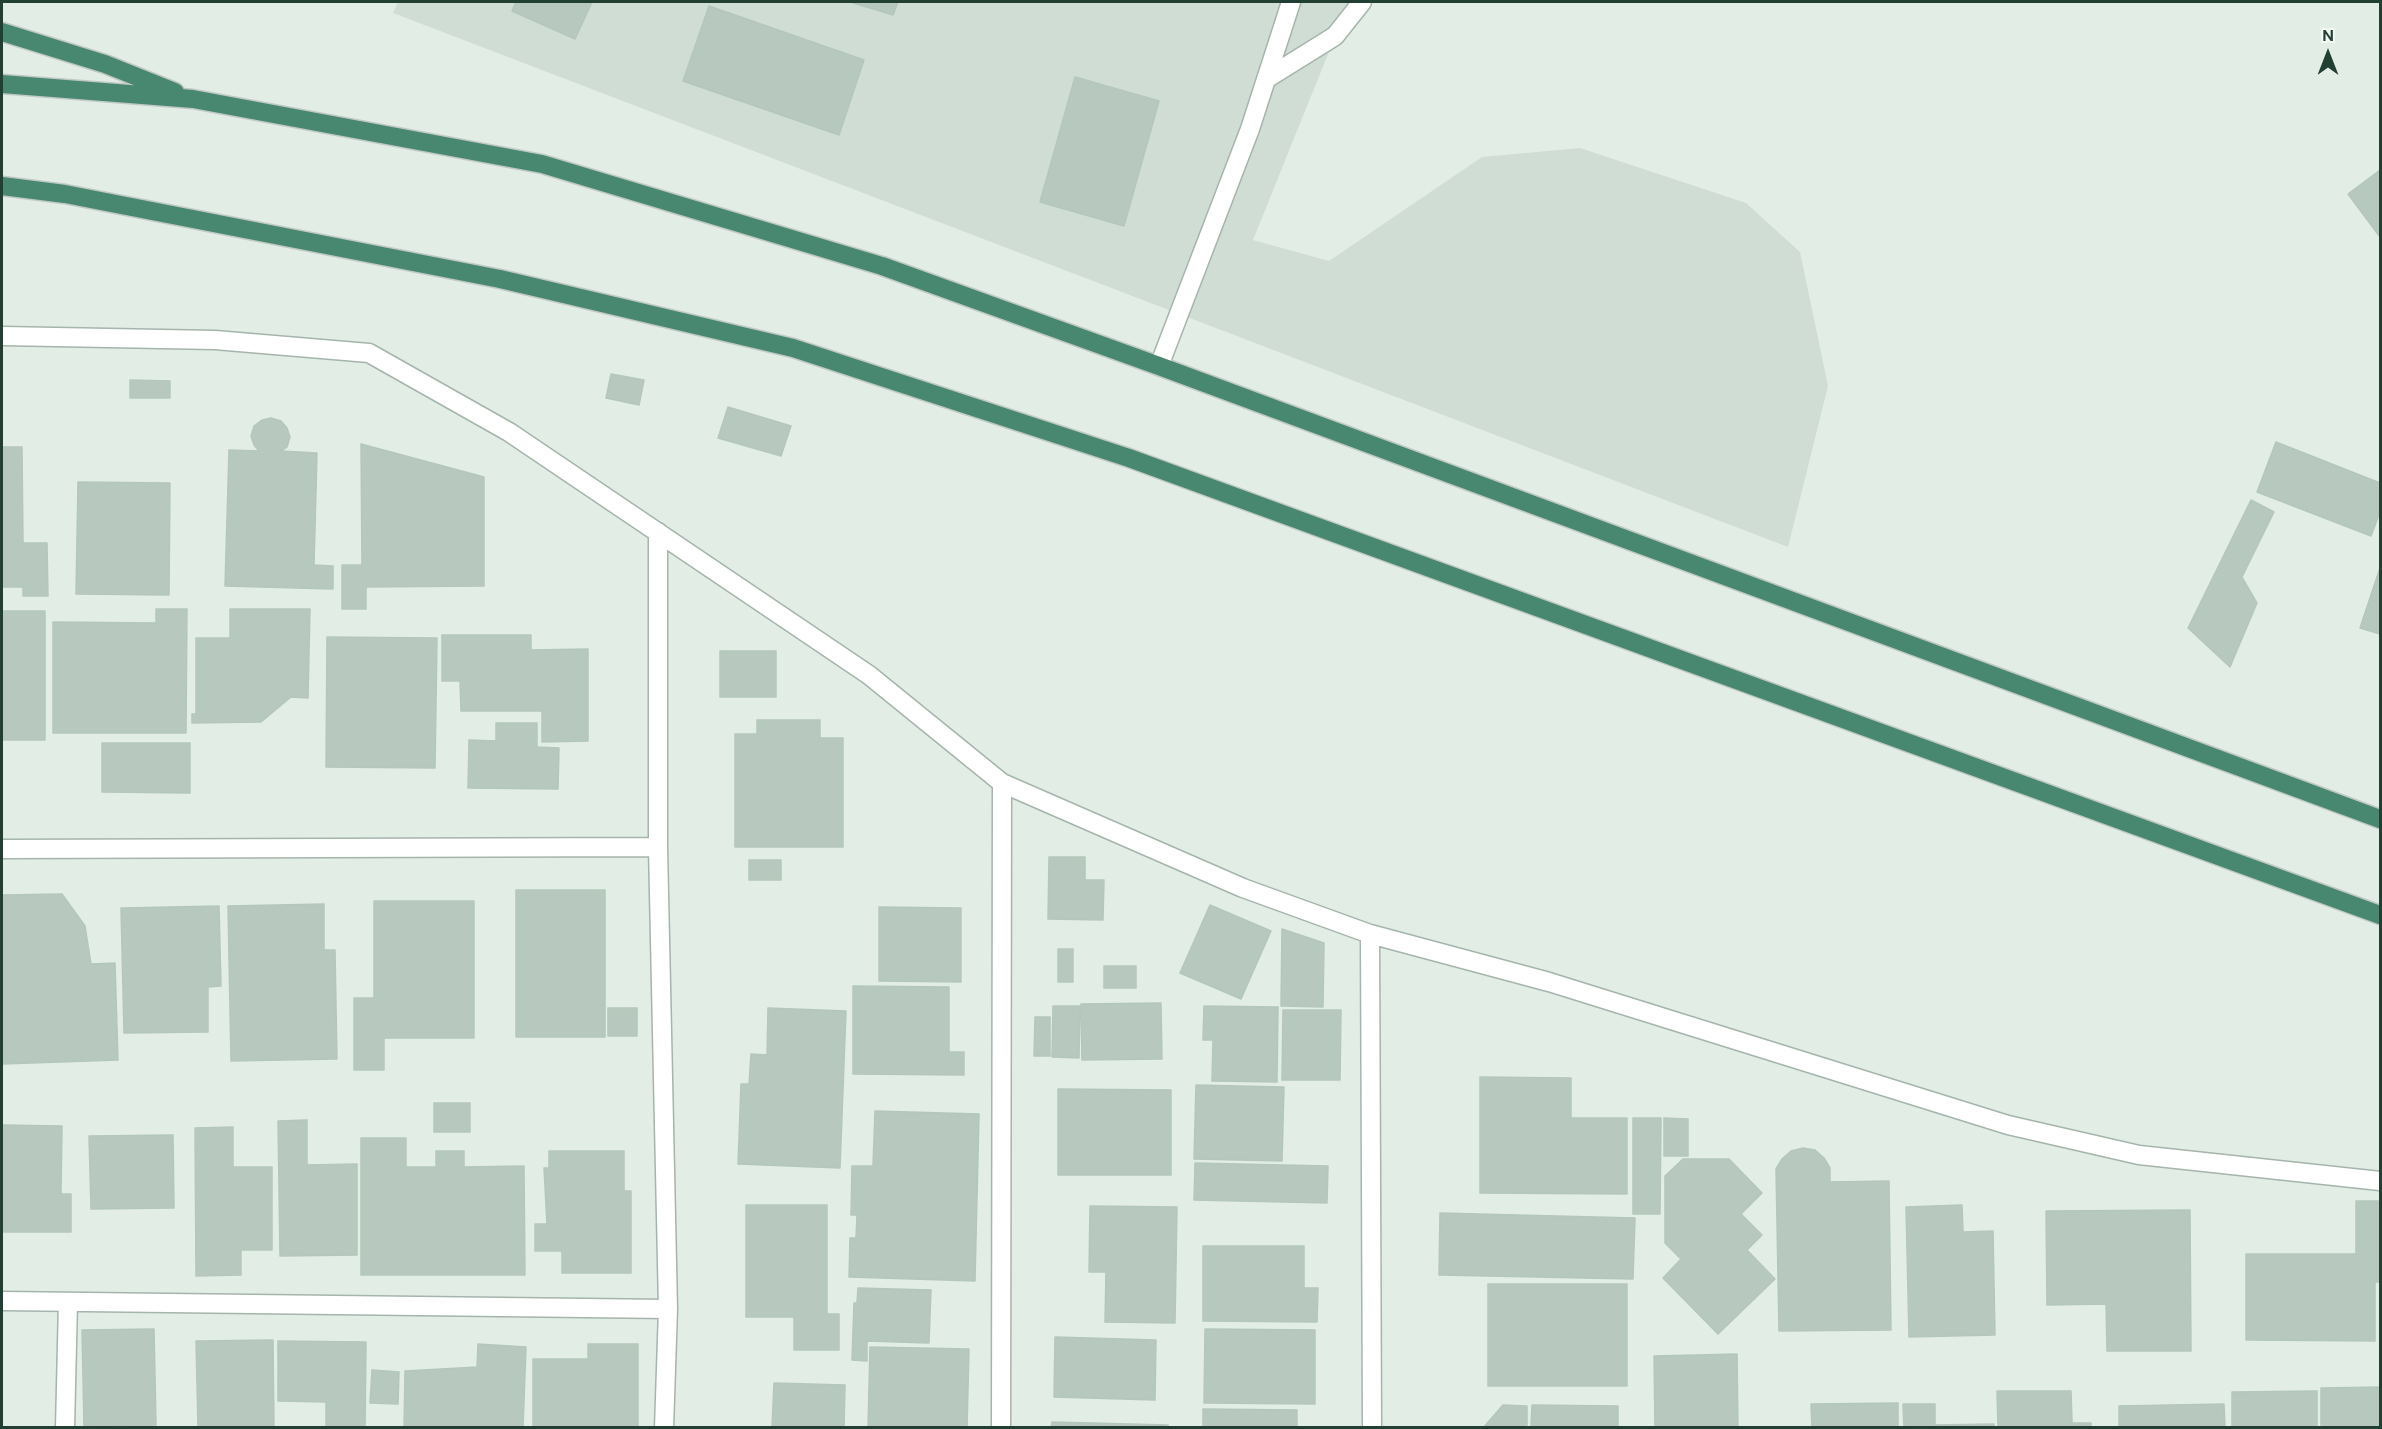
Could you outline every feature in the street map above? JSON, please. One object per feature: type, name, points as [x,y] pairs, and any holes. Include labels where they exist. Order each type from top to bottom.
[{"type":"highway","points":[[2,32],[105,64],[193,99]]},
{"type":"highway","points":[[2,84],[193,99],[542,164],[882,266],[1159,366],[2380,819]]},
{"type":"highway","points":[[2,186],[65,194],[500,279],[793,348],[1129,458],[2380,915]]},
{"type":"street","points":[[1159,366],[1250,129],[1291,2]]},
{"type":"street","points":[[1266,79],[1335,36],[1362,2]]},
{"type":"street","points":[[2,336],[215,340],[369,353],[508,432],[869,675],[1002,783],[1243,888],[1370,934],[1549,982],[2008,1125],[2139,1155],[2380,1181]]},
{"type":"street","points":[[658,532],[658,847],[668,1310],[664,1428]]},
{"type":"street","points":[[1001,1428],[1002,783]]},
{"type":"street","points":[[2,849],[658,847]]},
{"type":"street","points":[[1370,934],[1372,1428]]},
{"type":"street","points":[[2,1301],[668,1310]]},
{"type":"street","points":[[65,1428],[68,1302]]},
{"type":"shaded area","points":[[398,2],[1349,2],[1253,240],[1329,261],[1482,157],[1580,148],[1746,203],[1800,252],[1828,386],[1788,547],[393,13]]},
{"type":"building","points":[[516,2],[592,2],[575,39],[512,11]]},
{"type":"building","points":[[850,2],[898,2],[893,15]]},
{"type":"building","points":[[709,6],[864,60],[839,135],[683,81]]},
{"type":"building","points":[[1075,77],[1159,101],[1124,226],[1040,202]]},
{"type":"building","points":[[2380,170],[2380,237],[2348,194]]},
{"type":"building","points":[[611,374],[644,380],[639,405],[606,398]]},
{"type":"building","points":[[130,380],[170,381],[170,398],[130,398]]},
{"type":"building","points":[[728,407],[791,426],[781,456],[718,438]]},
{"type":"building","points":[[271,418],[281,421],[290,437],[287,447],[281,451],[317,453],[314,565],[333,566],[333,589],[225,586],[229,450],[259,451],[251,436],[254,426],[262,420]]},
{"type":"building","points":[[2276,442],[2380,483],[2380,512],[2371,536],[2257,492]]},
{"type":"building","points":[[361,444],[484,477],[484,586],[366,587],[366,609],[342,609],[342,565],[362,565]]},
{"type":"building","points":[[2,447],[22,447],[23,543],[47,543],[48,596],[23,596],[23,587],[2,587]]},
{"type":"building","points":[[78,482],[170,483],[169,595],[76,594]]},
{"type":"building","points":[[2251,500],[2274,512],[2242,577],[2257,603],[2230,667],[2188,628]]},
{"type":"building","points":[[2380,568],[2380,634],[2360,628]]},
{"type":"building","points":[[156,609],[187,609],[186,733],[53,733],[53,622],[156,623]]},
{"type":"building","points":[[230,609],[310,609],[308,698],[291,697],[261,722],[192,723],[192,714],[196,714],[196,638],[230,638]]},
{"type":"building","points":[[2,611],[45,611],[45,740],[2,740]]},
{"type":"building","points":[[442,635],[531,635],[531,650],[588,649],[588,741],[542,742],[542,711],[461,711],[460,681],[442,681]]},
{"type":"building","points":[[327,637],[437,638],[435,768],[326,767]]},
{"type":"building","points":[[720,651],[776,651],[776,697],[720,697]]},
{"type":"building","points":[[757,720],[820,720],[820,738],[843,738],[843,847],[735,847],[735,734],[757,734]]},
{"type":"building","points":[[496,723],[537,723],[537,747],[559,748],[558,789],[468,788],[469,740],[496,741]]},
{"type":"building","points":[[102,743],[190,743],[190,793],[102,792]]},
{"type":"building","points":[[1049,857],[1085,857],[1085,880],[1104,880],[1103,920],[1048,919]]},
{"type":"building","points":[[749,860],[781,860],[781,880],[749,880]]},
{"type":"building","points":[[516,890],[605,890],[605,1037],[516,1037]]},
{"type":"building","points":[[62,894],[85,926],[91,964],[115,963],[118,1060],[2,1064],[2,895]]},
{"type":"building","points":[[374,901],[474,901],[474,1038],[384,1038],[384,1070],[354,1070],[354,998],[374,998]]},
{"type":"building","points":[[324,904],[324,950],[335,950],[337,1059],[231,1061],[228,906]]},
{"type":"building","points":[[1210,905],[1271,931],[1241,999],[1180,973]]},
{"type":"building","points":[[219,906],[221,986],[208,987],[208,1032],[124,1033],[121,908]]},
{"type":"building","points":[[879,907],[961,908],[961,982],[879,981]]},
{"type":"building","points":[[1282,929],[1324,943],[1323,1007],[1281,1006]]},
{"type":"building","points":[[1058,949],[1073,949],[1073,982],[1058,982]]},
{"type":"building","points":[[1104,966],[1136,966],[1136,988],[1104,988]]},
{"type":"building","points":[[853,986],[949,987],[949,1052],[964,1052],[964,1075],[853,1074]]},
{"type":"building","points":[[1161,1003],[1162,1059],[1082,1060],[1081,1004]]},
{"type":"building","points":[[1053,1006],[1080,1006],[1079,1058],[1052,1057]]},
{"type":"building","points":[[1204,1006],[1278,1007],[1277,1082],[1212,1081],[1213,1040],[1203,1040]]},
{"type":"building","points":[[608,1008],[637,1008],[637,1036],[608,1036]]},
{"type":"building","points":[[768,1008],[846,1011],[840,1168],[738,1164],[741,1084],[749,1084],[751,1054],[767,1055]]},
{"type":"building","points":[[1283,1010],[1341,1010],[1340,1080],[1282,1080]]},
{"type":"building","points":[[1035,1017],[1050,1017],[1050,1056],[1034,1056]]},
{"type":"building","points":[[1480,1077],[1571,1078],[1571,1118],[1627,1118],[1627,1194],[1480,1193]]},
{"type":"building","points":[[1196,1085],[1284,1087],[1282,1161],[1194,1159]]},
{"type":"building","points":[[1058,1089],[1171,1090],[1171,1175],[1058,1175]]},
{"type":"building","points":[[434,1103],[470,1103],[470,1132],[434,1132]]},
{"type":"building","points":[[875,1111],[979,1114],[975,1281],[849,1277],[850,1238],[856,1238],[857,1215],[851,1215],[852,1166],[873,1166]]},
{"type":"building","points":[[1633,1118],[1661,1118],[1660,1214],[1633,1214]]},
{"type":"building","points":[[1664,1118],[1688,1119],[1688,1156],[1664,1156]]},
{"type":"building","points":[[307,1120],[307,1165],[357,1164],[357,1255],[280,1256],[278,1121]]},
{"type":"building","points":[[2,1125],[62,1126],[61,1194],[71,1194],[71,1232],[2,1232]]},
{"type":"building","points":[[233,1127],[233,1167],[272,1167],[272,1250],[241,1250],[241,1275],[196,1276],[195,1128]]},
{"type":"building","points":[[173,1135],[174,1208],[91,1209],[89,1136]]},
{"type":"building","points":[[361,1138],[406,1138],[406,1167],[436,1167],[436,1151],[464,1151],[464,1167],[524,1166],[525,1275],[361,1275]]},
{"type":"building","points":[[1803,1148],[1815,1150],[1824,1158],[1830,1168],[1830,1182],[1889,1181],[1891,1330],[1779,1331],[1776,1169],[1791,1151]]},
{"type":"building","points":[[549,1151],[624,1151],[624,1191],[631,1191],[631,1273],[562,1273],[562,1251],[535,1251],[535,1224],[547,1224],[544,1168],[549,1168]]},
{"type":"building","points":[[1683,1159],[1729,1159],[1762,1193],[1741,1214],[1762,1235],[1747,1250],[1775,1279],[1718,1334],[1663,1278],[1681,1259],[1665,1243],[1665,1176]]},
{"type":"building","points":[[1195,1163],[1328,1166],[1327,1203],[1194,1200]]},
{"type":"building","points":[[2356,1201],[2380,1201],[2380,1282],[2375,1282],[2375,1341],[2246,1340],[2246,1254],[2356,1254]]},
{"type":"building","points":[[746,1205],[827,1205],[827,1314],[839,1314],[839,1350],[794,1350],[794,1317],[746,1317]]},
{"type":"building","points":[[1962,1205],[1963,1232],[1993,1231],[1995,1335],[1909,1337],[1906,1207]]},
{"type":"building","points":[[1090,1206],[1177,1207],[1175,1323],[1105,1322],[1106,1272],[1089,1272]]},
{"type":"building","points":[[2190,1210],[2191,1351],[2107,1351],[2106,1304],[2047,1305],[2046,1211]]},
{"type":"building","points":[[1440,1213],[1635,1218],[1633,1279],[1439,1275]]},
{"type":"building","points":[[1203,1246],[1304,1246],[1304,1288],[1318,1288],[1317,1322],[1203,1321]]},
{"type":"building","points":[[1488,1284],[1627,1284],[1627,1386],[1488,1386]]},
{"type":"building","points":[[858,1288],[931,1290],[929,1343],[867,1341],[867,1361],[852,1360],[854,1303],[857,1303]]},
{"type":"building","points":[[154,1329],[156,1425],[84,1427],[82,1330]]},
{"type":"building","points":[[1205,1329],[1315,1330],[1315,1404],[1204,1403]]},
{"type":"building","points":[[1055,1337],[1156,1340],[1155,1400],[1054,1397]]},
{"type":"building","points":[[273,1340],[274,1428],[198,1428],[196,1341]]},
{"type":"building","points":[[278,1341],[366,1342],[365,1428],[326,1428],[326,1402],[278,1401]]},
{"type":"building","points":[[478,1344],[526,1347],[523,1428],[404,1428],[405,1371],[477,1367]]},
{"type":"building","points":[[588,1344],[638,1344],[638,1428],[533,1428],[533,1359],[588,1359]]},
{"type":"building","points":[[870,1347],[969,1349],[967,1428],[868,1428]]},
{"type":"building","points":[[1737,1354],[1738,1428],[1655,1428],[1654,1356]]},
{"type":"building","points":[[372,1370],[399,1372],[398,1404],[370,1403]]},
{"type":"building","points":[[774,1383],[845,1385],[844,1428],[741,1428],[772,1427]]},
{"type":"building","points":[[2380,1387],[2380,1428],[2321,1428],[2321,1388]]},
{"type":"building","points":[[1997,1391],[2071,1391],[2072,1423],[2091,1423],[2091,1428],[1998,1428]]},
{"type":"building","points":[[2317,1391],[2317,1428],[2232,1428],[2232,1392]]},
{"type":"building","points":[[1898,1403],[1898,1428],[1812,1428],[1811,1404]]},
{"type":"building","points":[[1903,1404],[1935,1404],[1935,1425],[1994,1424],[1994,1428],[1904,1428]]},
{"type":"building","points":[[2224,1404],[2225,1428],[2119,1428],[2119,1406]]},
{"type":"building","points":[[1503,1405],[1527,1406],[1527,1428],[1483,1428]]},
{"type":"building","points":[[1532,1405],[1618,1406],[1618,1428],[1531,1428]]},
{"type":"building","points":[[1203,1409],[1297,1410],[1297,1428],[1203,1428]]},
{"type":"building","points":[[1052,1422],[1168,1425],[1168,1428],[1051,1428]]}]
